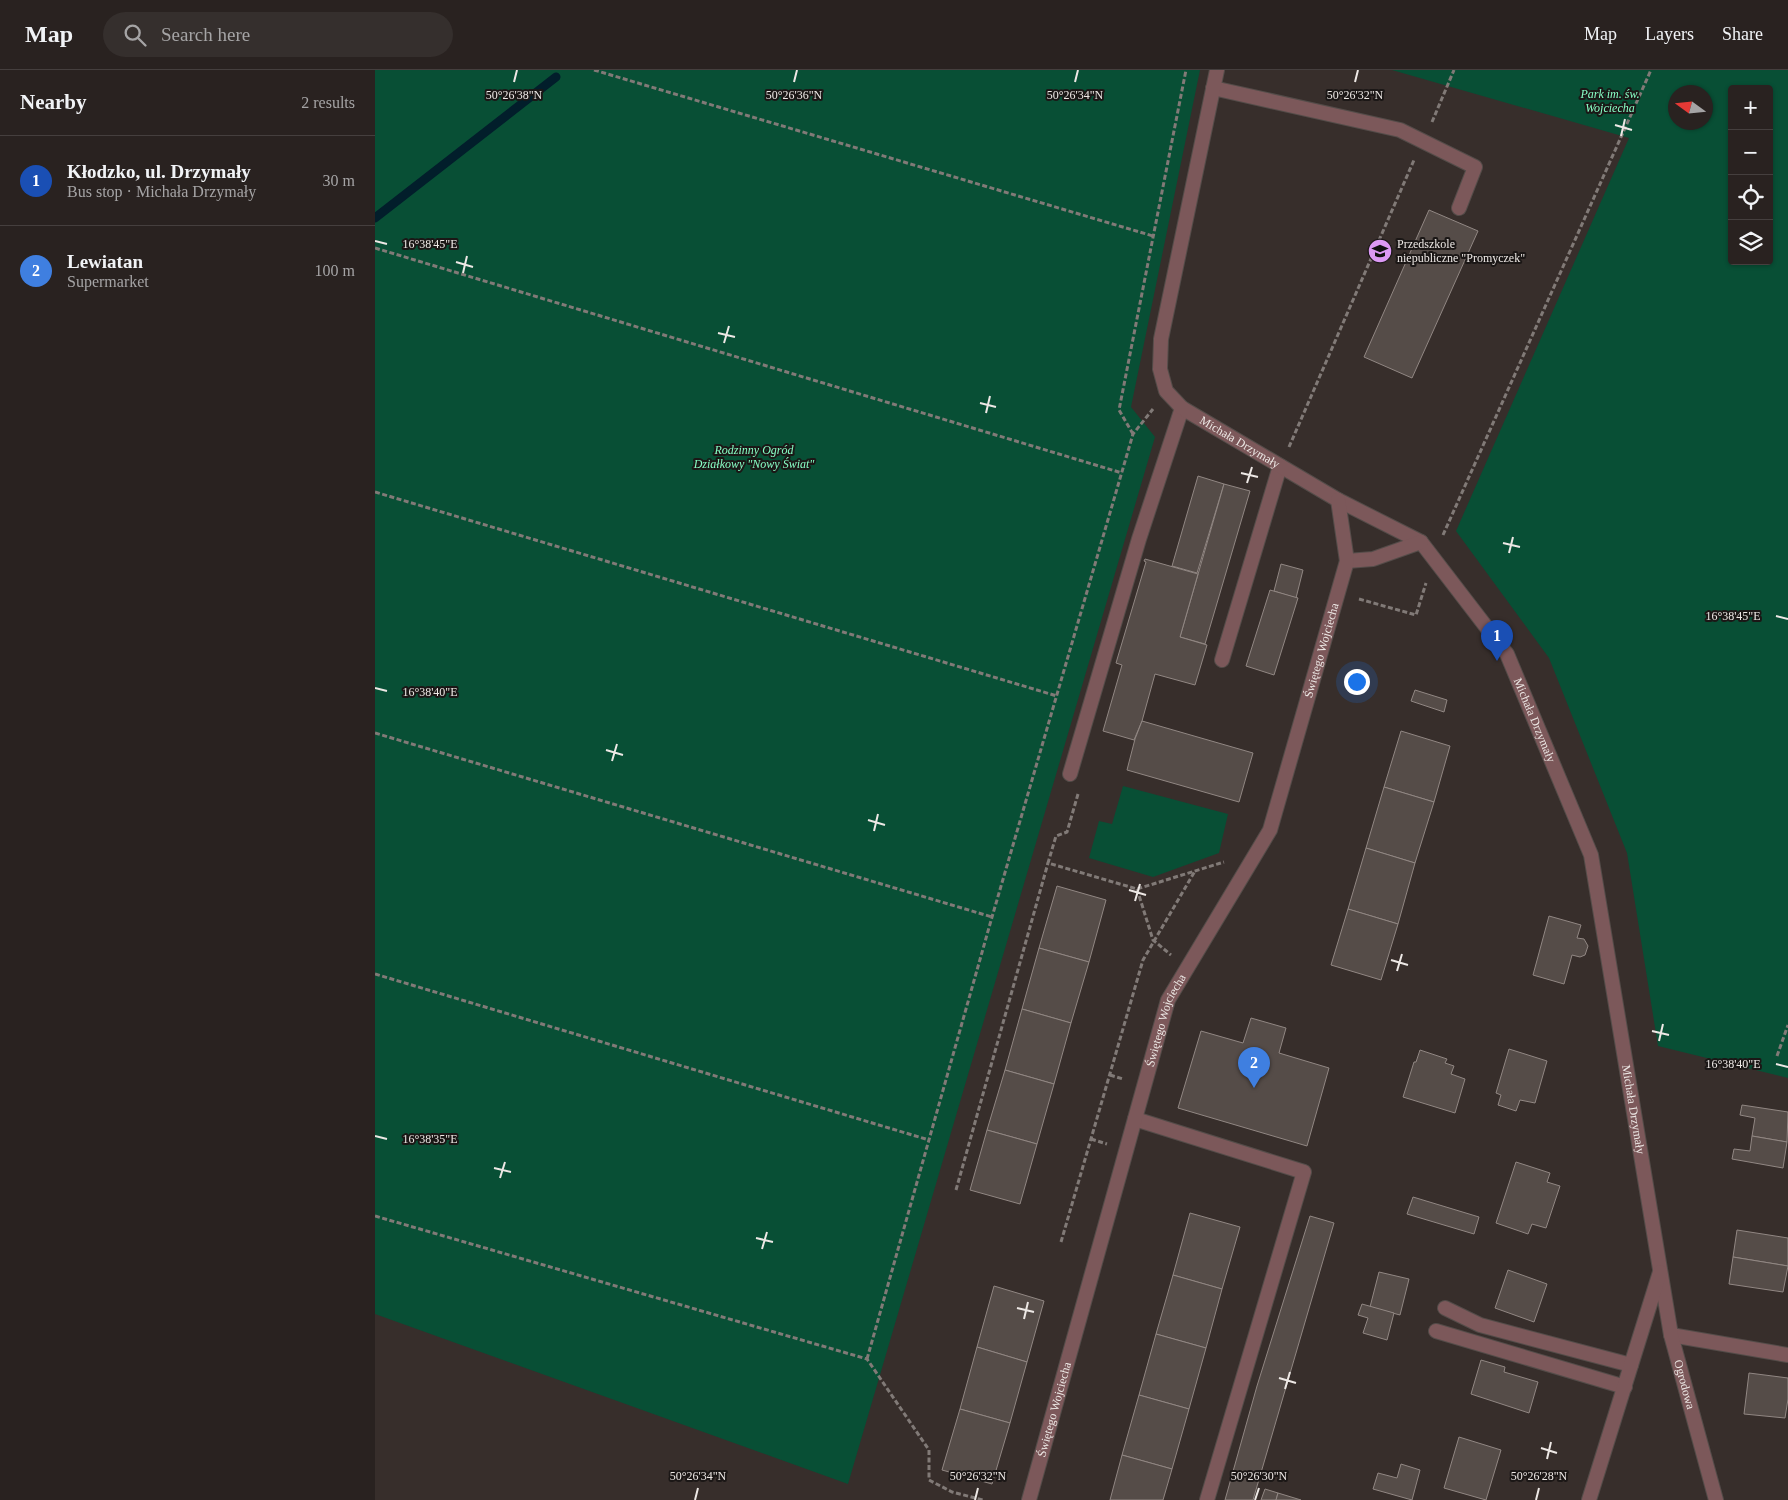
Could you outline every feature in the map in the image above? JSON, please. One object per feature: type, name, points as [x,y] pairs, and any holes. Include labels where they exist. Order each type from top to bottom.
[{"type":"street","name":"Michała Drzymały","points":[[1217,70],[1161,339],[1159,369],[1166,391],[1182,408],[1338,500],[1421,542],[1507,654],[1591,855],[1661,1269],[1589,1500]]},
{"type":"street","points":[[1213,88],[1400,130],[1475,167],[1459,208]]},
{"type":"street","points":[[1070,774],[1139,539],[1182,408]]},
{"type":"street","points":[[1222,660],[1280,466]]},
{"type":"street","name":"Świętego Wojciecha","points":[[1029,1500],[1168,1000],[1270,830],[1347,561],[1338,500]]},
{"type":"street","points":[[1347,561],[1373,559],[1421,542]]},
{"type":"street","points":[[1135,1119],[1304,1172],[1207,1500]]},
{"type":"street","name":"Ogrodowa","points":[[1661,1269],[1671,1335],[1716,1500]]},
{"type":"street","points":[[1445,1308],[1480,1325],[1631,1365]]},
{"type":"street","points":[[1436,1331],[1625,1387]]},
{"type":"street","points":[[1671,1335],[1788,1355]]},
{"type":"path","points":[[593,70],[1153,236]]},
{"type":"path","points":[[1133,434],[1119,410],[1186,70]]},
{"type":"path","points":[[1280,466],[1454,70]]},
{"type":"path","points":[[1338,592],[1417,616],[1433,558],[1651,70]]},
{"type":"path","points":[[375,248],[1122,473]]},
{"type":"path","points":[[867,1359],[992,917],[1133,434],[1166,391]]},
{"type":"path","points":[[375,492],[1057,696]]},
{"type":"path","points":[[375,733],[992,917]]},
{"type":"path","points":[[956,1190],[1056,836],[1067,832],[1080,788],[1070,774]]},
{"type":"path","points":[[1048,863],[1137,889],[1227,861]]},
{"type":"path","points":[[1061,1242],[1143,960],[1195,871]]},
{"type":"path","points":[[1137,889],[1153,940],[1172,956],[1189,966]]},
{"type":"path","points":[[375,974],[929,1140]]},
{"type":"path","points":[[1777,1056],[1788,1025]]},
{"type":"path","points":[[375,1216],[867,1359],[929,1450],[929,1480],[953,1492],[983,1500]]},
{"type":"green space","name":"Rodzinny Ogród Działkowy \"Nowy Świat\"","points":[[375,70],[1200,70],[1131,407],[1155,437],[848,1484],[375,1314]]},
{"type":"green space","name":"Park im. św. Wojciecha","points":[[1392,70],[1788,70],[1788,1078],[1658,1046],[1627,853],[1549,658],[1456,531],[1629,138]]},
{"type":"green space","points":[[1123,786],[1228,814],[1219,853],[1153,877],[1089,858],[1099,821],[1112,824]]},
{"type":"building","points":[[1429,210],[1478,231],[1412,378],[1364,357]]},
{"type":"building","points":[[1198,476],[1224,484],[1197,573],[1172,566]]},
{"type":"building","points":[[1224,484],[1250,491],[1205,644],[1180,637]]},
{"type":"building","points":[[1145,559],[1198,574],[1180,637],[1207,645],[1195,685],[1155,674],[1142,721],[1134,740],[1103,731],[1122,665],[1116,663],[1146,562],[1144,561]]},
{"type":"building","points":[[1281,564],[1303,570],[1296,598],[1274,591]]},
{"type":"building","points":[[1270,590],[1298,598],[1274,675],[1246,666]]},
{"type":"building","points":[[1415,690],[1447,700],[1444,712],[1411,701]]},
{"type":"building","points":[[1142,721],[1253,753],[1239,802],[1127,770]]},
{"type":"building","points":[[1401,731],[1450,746],[1434,802],[1384,787]]},
{"type":"building","points":[[1384,787],[1434,802],[1415,863],[1366,848]]},
{"type":"building","points":[[1366,848],[1415,863],[1398,924],[1348,909]]},
{"type":"building","points":[[1057,886],[1106,900],[1089,962],[1039,948]]},
{"type":"building","points":[[1348,909],[1398,924],[1381,980],[1331,965]]},
{"type":"building","points":[[1549,916],[1581,925],[1577,938],[1584,939],[1588,946],[1585,955],[1580,957],[1572,955],[1564,984],[1533,975]]},
{"type":"building","points":[[1039,948],[1089,962],[1071,1023],[1022,1009]]},
{"type":"building","points":[[1022,1009],[1071,1023],[1054,1084],[1005,1070]]},
{"type":"building","points":[[1251,1018],[1286,1028],[1279,1053],[1329,1068],[1307,1146],[1178,1108],[1201,1031],[1243,1043]]},
{"type":"building","points":[[1509,1049],[1547,1061],[1535,1103],[1520,1100],[1516,1111],[1498,1105],[1501,1095],[1496,1093]]},
{"type":"building","points":[[1420,1050],[1447,1059],[1445,1063],[1454,1066],[1451,1074],[1465,1079],[1455,1113],[1403,1097],[1414,1062],[1416,1062]]},
{"type":"building","points":[[1005,1070],[1054,1084],[1037,1144],[987,1130]]},
{"type":"building","points":[[1742,1105],[1788,1112],[1787,1142],[1752,1136],[1755,1118],[1740,1115]]},
{"type":"building","points":[[987,1130],[1037,1144],[1020,1204],[970,1190]]},
{"type":"building","points":[[1752,1136],[1787,1142],[1783,1168],[1732,1159],[1734,1149],[1750,1151]]},
{"type":"building","points":[[1516,1162],[1550,1173],[1547,1182],[1560,1186],[1546,1228],[1532,1224],[1528,1234],[1496,1223]]},
{"type":"building","points":[[1413,1197],[1479,1217],[1474,1234],[1407,1214]]},
{"type":"building","points":[[1190,1213],[1240,1227],[1222,1289],[1173,1275]]},
{"type":"building","points":[[1310,1216],[1334,1223],[1253,1500],[1225,1500],[1257,1386]]},
{"type":"building","points":[[1737,1230],[1788,1238],[1788,1266],[1733,1257]]},
{"type":"building","points":[[1733,1257],[1788,1266],[1783,1292],[1729,1284]]},
{"type":"building","points":[[1508,1270],[1547,1284],[1534,1322],[1495,1308]]},
{"type":"building","points":[[1379,1272],[1409,1279],[1400,1315],[1370,1307]]},
{"type":"building","points":[[1173,1275],[1222,1289],[1206,1348],[1156,1334]]},
{"type":"building","points":[[994,1286],[1044,1301],[1027,1362],[977,1347]]},
{"type":"building","points":[[1362,1304],[1394,1313],[1387,1340],[1363,1333],[1368,1318],[1358,1315]]},
{"type":"building","points":[[1156,1334],[1206,1348],[1189,1409],[1139,1395]]},
{"type":"building","points":[[977,1347],[1027,1362],[1010,1423],[960,1409]]},
{"type":"building","points":[[1481,1360],[1505,1367],[1504,1372],[1538,1382],[1529,1413],[1471,1394]]},
{"type":"building","points":[[1749,1373],[1788,1378],[1788,1399],[1785,1418],[1744,1414]]},
{"type":"building","points":[[1139,1395],[1189,1409],[1172,1469],[1122,1455]]},
{"type":"building","points":[[960,1409],[1010,1423],[992,1484],[942,1470]]},
{"type":"building","points":[[1459,1437],[1501,1450],[1486,1500],[1444,1488]]},
{"type":"building","points":[[1122,1455],[1172,1469],[1163,1500],[1110,1500]]},
{"type":"building","points":[[1401,1464],[1420,1470],[1412,1500],[1373,1489],[1378,1473],[1397,1478]]},
{"type":"building","points":[[1265,1489],[1278,1493],[1276,1500],[1261,1500]]},
{"type":"building","points":[[1278,1493],[1301,1500],[1276,1500]]},
{"type":"waterway","points":[[375,218],[556,77]]},
{"type":"place","name":"Przedszkole niepubliczne \"Promyczek\"","points":[[1380,251]]},
{"type":"place","name":"Kłodzko, ul. Drzymały","points":[[1497,661]]},
{"type":"place","name":"Lewiatan","points":[[1254,1088]]}]
